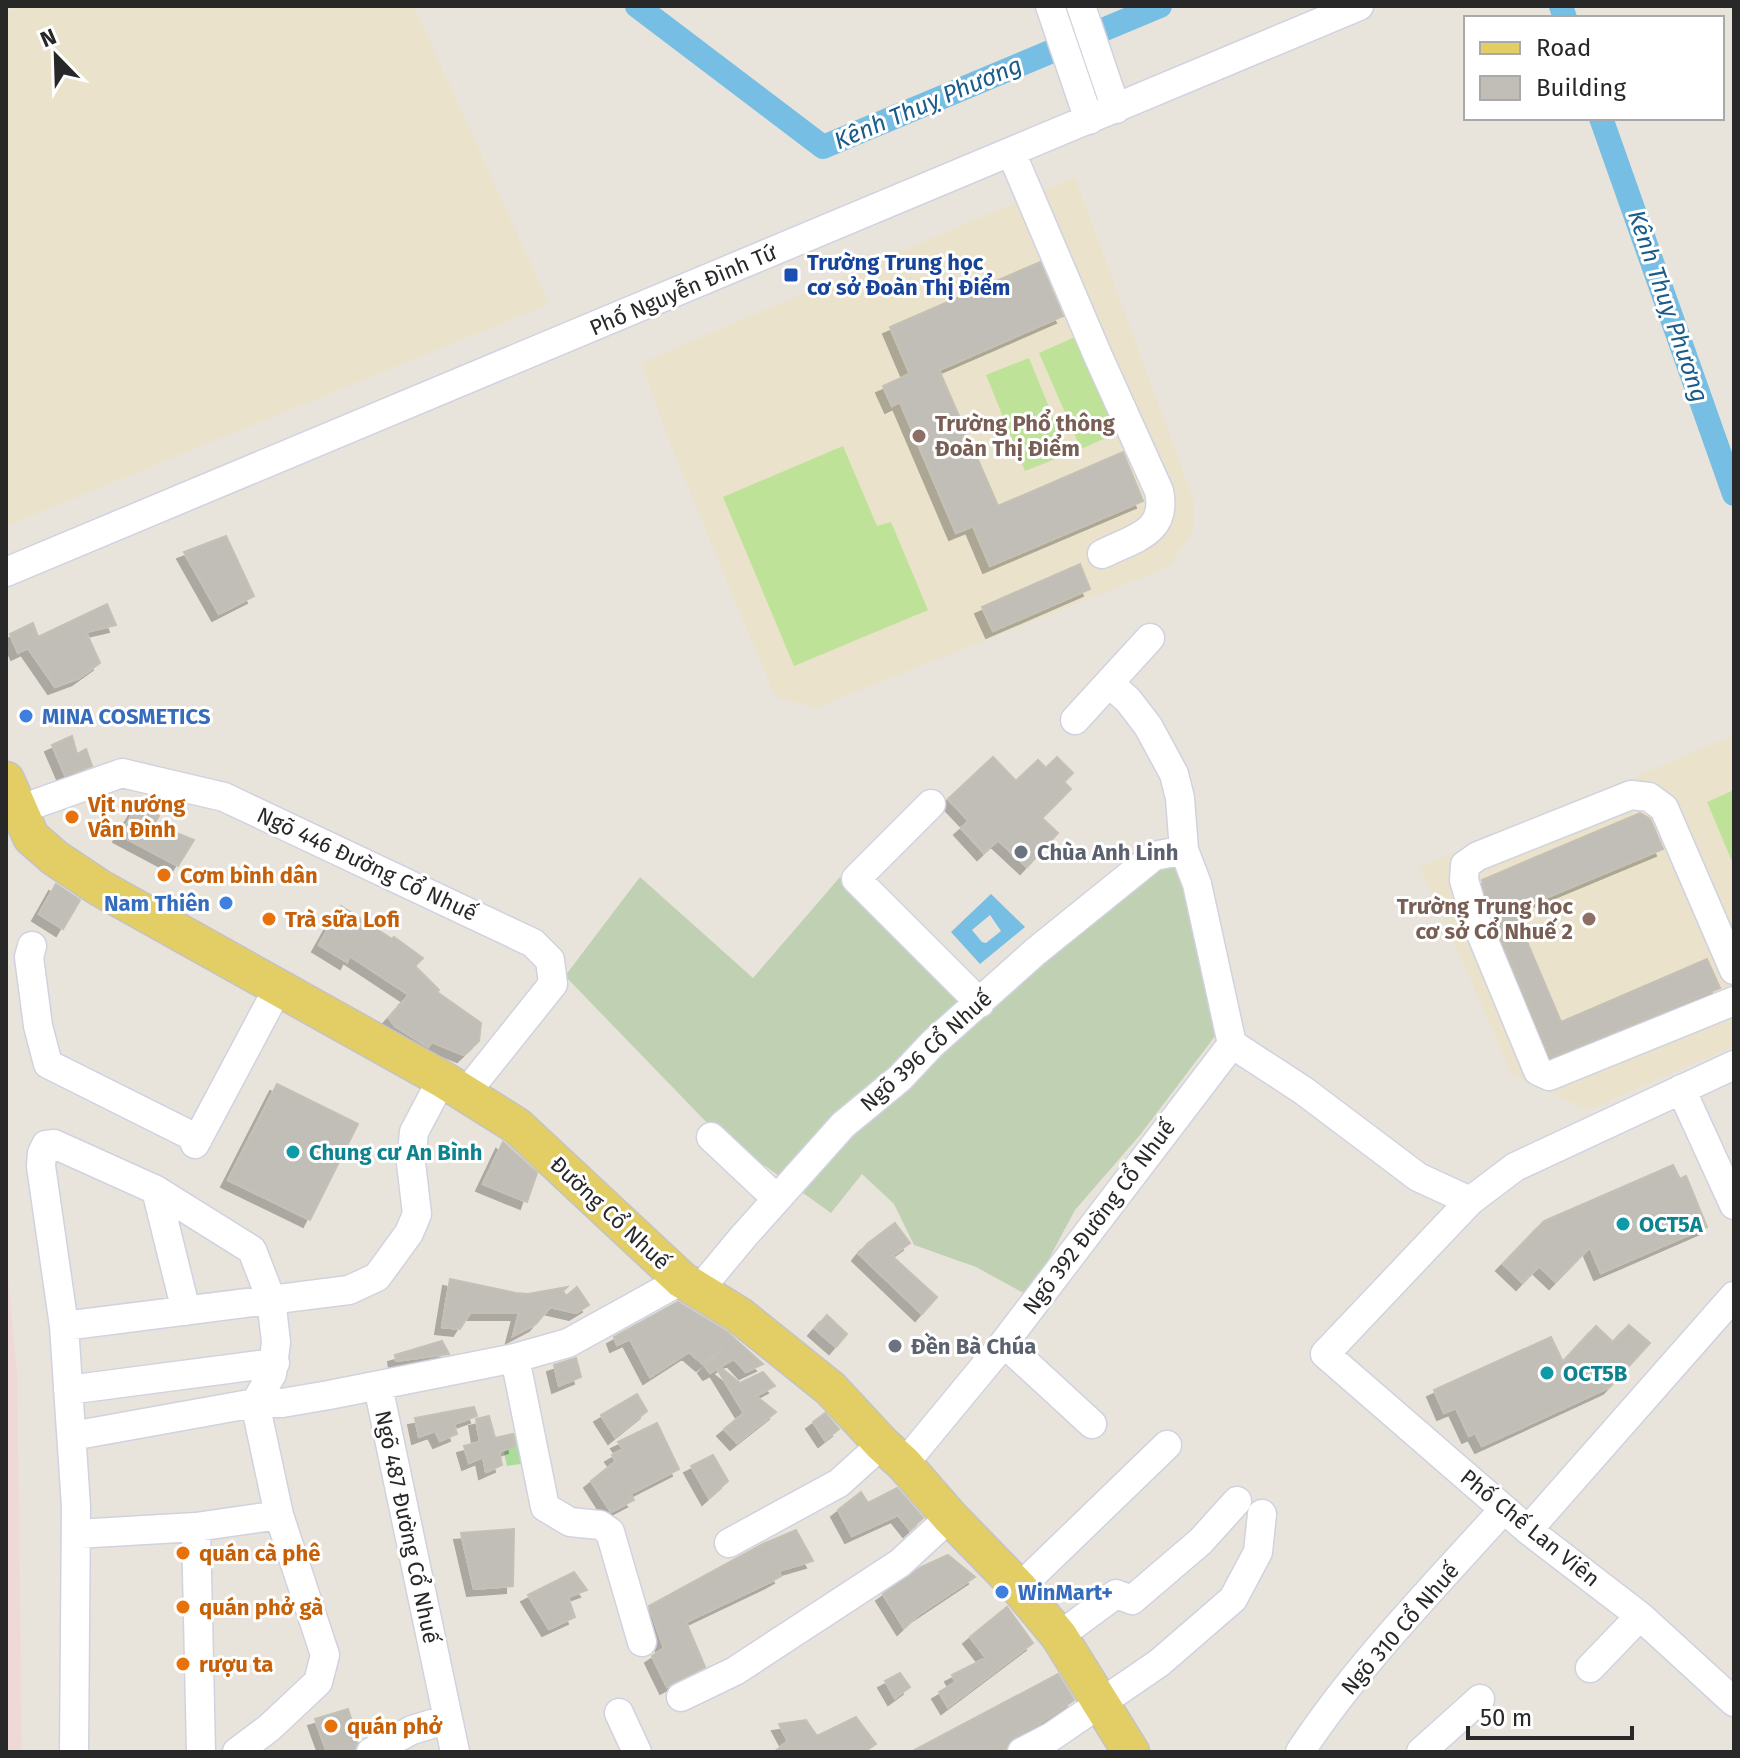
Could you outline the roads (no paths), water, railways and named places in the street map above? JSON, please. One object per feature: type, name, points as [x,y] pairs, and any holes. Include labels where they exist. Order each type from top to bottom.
[{"type":"main road","name":"Đường Cổ Nhuế","points":[[12,795],[31,837],[55,858],[100,888],[454,1086],[517,1126],[690,1285],[739,1315],[831,1389],[1019,1588],[1059,1636],[1131,1752]]},
{"type":"street","points":[[1081,6],[1116,109]]},
{"type":"street","name":"Phố Nguyễn Đình Tứ","points":[[6,572],[1359,6]]},
{"type":"street","points":[[1052,12],[1089,120]]},
{"type":"street","points":[[1011,152],[1162,504],[1160,518],[1153,527],[1102,554]]},
{"type":"street","points":[[1075,720],[1150,638]]},
{"type":"street","points":[[1110,684],[1128,700],[1148,726],[1174,774],[1180,798],[1184,850],[1197,884],[1232,1044],[1304,1091],[1418,1177],[1470,1201],[1515,1167],[1734,1065]]},
{"type":"street","name":"Ngõ 446 Đường Cổ Nhuế","points":[[12,795],[122,773],[224,797],[533,943],[550,960],[553,984],[414,1132],[411,1163],[417,1214],[409,1233],[377,1277],[349,1290],[64,1326]]},
{"type":"street","points":[[1734,970],[1664,808],[1649,797],[1631,795],[1478,856],[1465,865],[1464,880],[1477,924],[1538,1071],[1549,1076],[1734,1001]]},
{"type":"street","points":[[931,804],[856,879],[980,1003]]},
{"type":"street","name":"Ngõ 396 Cổ Nhuế","points":[[690,1285],[777,1199],[843,1125],[900,1078],[932,1044],[1035,952],[1154,856],[1184,850]]},
{"type":"street","points":[[32,946],[29,957],[36,1013],[48,1064],[197,1142],[278,988]]},
{"type":"street","name":"Ngõ 392 Đường Cổ Nhuế","points":[[729,1543],[893,1454],[1004,1343],[1232,1044]]},
{"type":"street","points":[[1681,1089],[1734,1205]]},
{"type":"street","points":[[711,1137],[777,1199]]},
{"type":"street","points":[[74,1752],[76,1534],[72,1436],[64,1326],[41,1166],[46,1145],[54,1144],[156,1190],[252,1250],[271,1299],[275,1363],[255,1403],[279,1515],[325,1655],[318,1682],[302,1714],[269,1728],[237,1752]]},
{"type":"street","points":[[156,1190],[186,1311]]},
{"type":"street","name":"Phố Chế Lan Viên","points":[[1470,1201],[1325,1354],[1528,1530],[1640,1616],[1734,1702]]},
{"type":"street","name":"Ngõ 487 Đường Cổ Nhuế","points":[[455,1752],[378,1386],[515,1358],[568,1343],[690,1285]]},
{"type":"street","points":[[1528,1530],[1734,1296]]},
{"type":"street","points":[[1004,1343],[1092,1424]]},
{"type":"street","points":[[515,1358],[545,1507],[570,1522],[600,1525],[610,1532],[642,1642]]},
{"type":"street","points":[[68,1390],[275,1363]]},
{"type":"street","points":[[72,1436],[255,1403],[282,1403],[378,1386]]},
{"type":"street","points":[[1019,1588],[1167,1445]]},
{"type":"street","points":[[1059,1636],[1116,1594],[1132,1600],[1201,1541],[1237,1501]]},
{"type":"street","name":"Ngõ 310 Cổ Nhuế","points":[[1300,1752],[1318,1724],[1504,1509]]},
{"type":"street","points":[[1022,1752],[1051,1737],[1159,1663],[1233,1599],[1258,1552],[1262,1514]]},
{"type":"street","points":[[76,1534],[196,1527],[279,1515]]},
{"type":"street","points":[[681,1697],[735,1671],[900,1563],[950,1517]]},
{"type":"street","points":[[196,1527],[201,1752]]},
{"type":"street","points":[[1590,1668],[1640,1616]]},
{"type":"street","points":[[1421,1752],[1480,1699]]},
{"type":"street","points":[[619,1713],[637,1752]]},
{"type":"street","points":[[371,1752],[412,1730],[448,1719]]},
{"type":"water","points":[[991,894],[1025,927],[980,964],[951,932]],"holes":[[[990,915],[1001,931],[986,943],[972,930]]]},
{"type":"waterway","name":"Kênh Thuỵ Phương","points":[[637,6],[823,147],[1160,6]]},
{"type":"waterway","name":"Kênh Thuỵ Phương","points":[[1561,6],[1564,16]]},
{"type":"waterway","name":"Kênh Thuỵ Phương","points":[[1602,120],[1734,494]]},
{"type":"place","name":"Trường Trung học cơ sở Đoàn Thị Điểm","points":[[791,275]]},
{"type":"place","name":"Trường Phổ thông Đoàn Thị Điểm","points":[[919,436]]},
{"type":"place","name":"MINA COSMETICS","points":[[26,716]]},
{"type":"place","name":"Vịt nướng Vân Đình","points":[[72,817]]},
{"type":"place","name":"Chùa Anh Linh","points":[[1021,852]]},
{"type":"place","name":"Cơm bình dân","points":[[164,875]]},
{"type":"place","name":"Nam Thiên","points":[[226,903]]},
{"type":"place","name":"Trà sữa Lofi","points":[[269,919]]},
{"type":"place","name":"Trường Trung học cơ sở Cổ Nhuế 2","points":[[1589,919]]},
{"type":"place","name":"Chung cư An Bình","points":[[293,1152]]},
{"type":"place","name":"OCT5A","points":[[1623,1224]]},
{"type":"place","name":"Đền Bà Chúa","points":[[895,1346]]},
{"type":"place","name":"OCT5B","points":[[1547,1373]]},
{"type":"place","name":"quán cà phê","points":[[183,1553]]},
{"type":"place","name":"WinMart+","points":[[1002,1592]]},
{"type":"place","name":"quán phở gà","points":[[183,1607]]},
{"type":"place","name":"rượu ta","points":[[183,1664]]},
{"type":"place","name":"quán phở","points":[[331,1726]]}]
